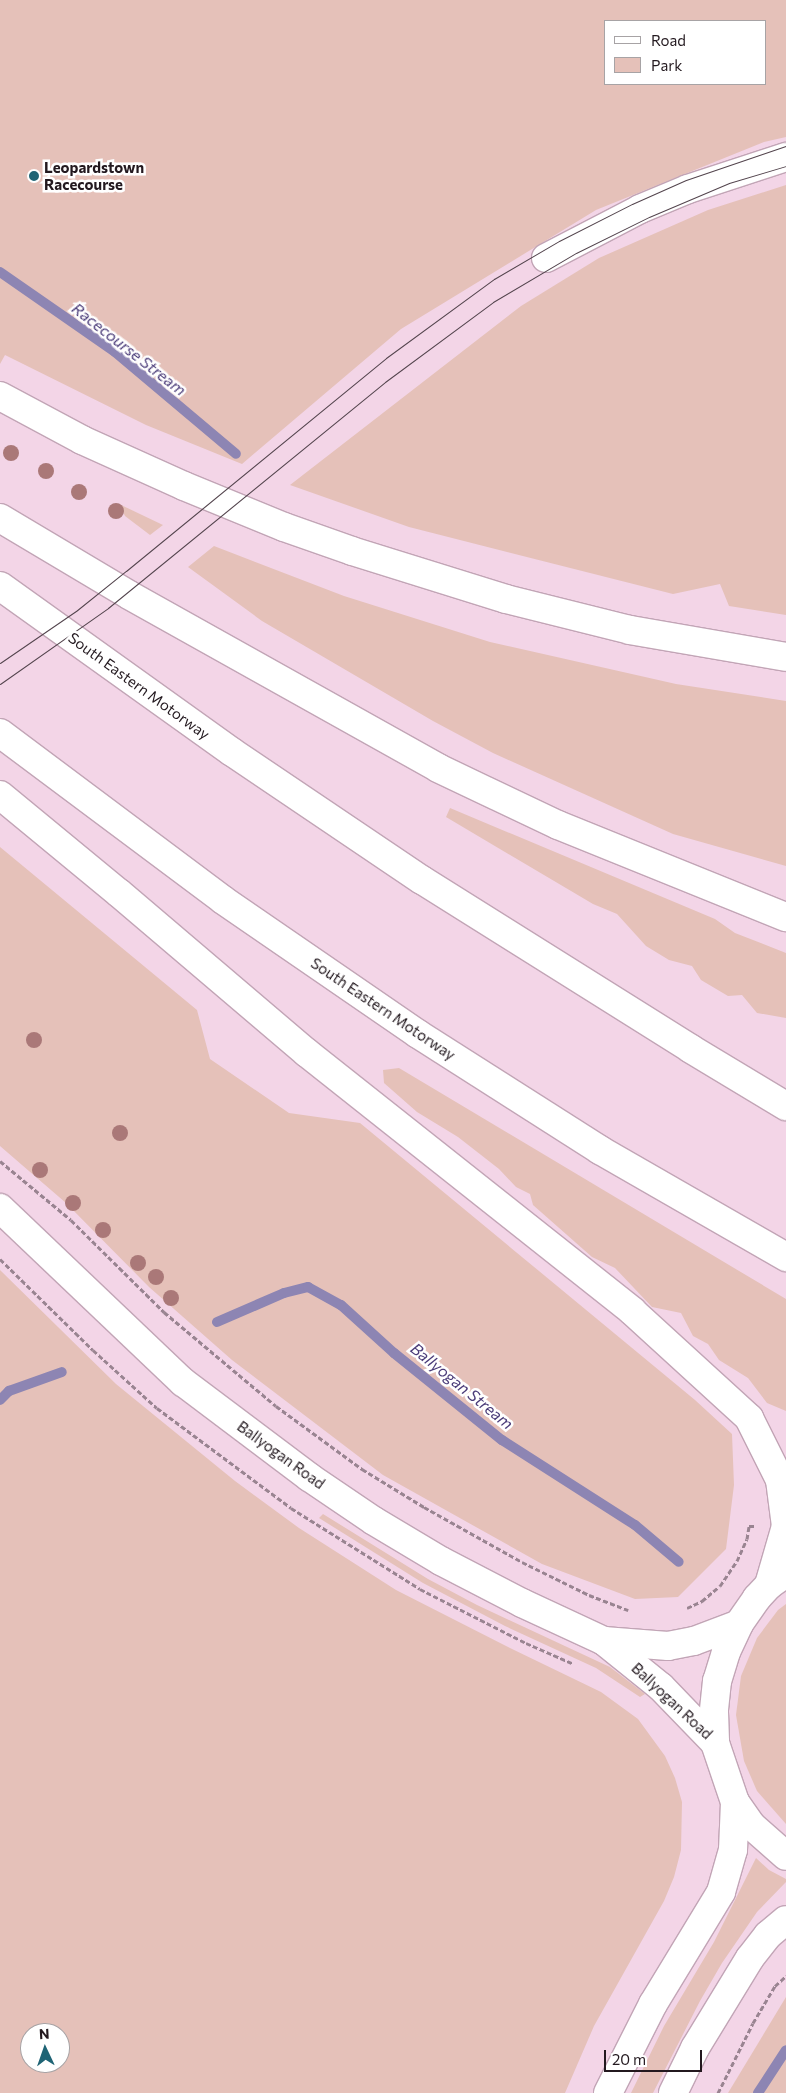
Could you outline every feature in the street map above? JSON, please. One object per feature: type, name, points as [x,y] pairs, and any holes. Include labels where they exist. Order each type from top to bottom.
[{"type":"main road","points":[[546,258],[640,209],[688,189],[786,157]]},
{"type":"main road","points":[[0,396],[82,440],[184,486],[284,527],[352,551],[506,599],[630,630],[786,657]]},
{"type":"main road","points":[[0,518],[137,600],[438,768],[558,825],[786,917]]},
{"type":"main road","name":"South Eastern Motorway","points":[[0,586],[232,752],[413,874],[692,1050],[786,1106]]},
{"type":"main road","name":"South Eastern Motorway","points":[[0,733],[223,900],[418,1034],[600,1150],[786,1257]]},
{"type":"main road","points":[[0,796],[127,899],[308,1053],[632,1311],[749,1418],[780,1480],[786,1526],[778,1579],[757,1598],[739,1624],[726,1652],[717,1681],[714,1712],[715,1743],[735,1802],[752,1826],[786,1856]]},
{"type":"main road","name":"Ballyogan Road","points":[[0,1208],[183,1382],[309,1477],[374,1521],[441,1561],[522,1603],[604,1641],[661,1687],[715,1743]]},
{"type":"main road","name":"Ballyogan Road","points":[[604,1641],[668,1646],[694,1642],[739,1624]]},
{"type":"main road","points":[[608,2093],[653,2004],[721,1892],[733,1850],[735,1802]]},
{"type":"main road","points":[[673,2093],[700,2041],[745,1966],[768,1935],[786,1920]]},
{"type":"path","points":[[0,1161],[71,1220],[164,1312],[276,1406],[362,1469],[424,1508],[522,1562],[589,1595],[635,1612]]},
{"type":"path","points":[[683,1610],[702,1601],[720,1586],[737,1561],[747,1539],[749,1526]]},
{"type":"path","points":[[718,2093],[753,2023],[775,1986],[786,1976]]},
{"type":"green space","points":[[0,0],[786,0],[786,137],[764,142],[596,210],[401,329],[242,464],[146,425],[5,355],[0,364]]},
{"type":"green space","points":[[786,185],[786,615],[729,606],[720,584],[673,594],[409,527],[290,485],[521,306],[599,258],[708,210]]},
{"type":"green space","points":[[119,504],[163,525],[150,535],[125,516]]},
{"type":"green space","points":[[214,546],[344,596],[490,642],[676,684],[786,701],[786,866],[673,834],[493,753],[433,721],[262,621],[188,567]]},
{"type":"green space","points":[[450,808],[715,919],[735,933],[786,953],[786,1018],[757,1013],[742,995],[728,996],[701,980],[692,966],[669,960],[646,946],[617,914],[593,904],[446,817]]},
{"type":"green space","points":[[0,847],[197,1010],[210,1059],[289,1113],[360,1123],[695,1400],[732,1434],[734,1485],[726,1549],[678,1597],[635,1599],[542,1564],[383,1475],[232,1360],[149,1287],[66,1203],[0,1146]]},
{"type":"green space","points":[[399,1068],[786,1299],[786,1411],[767,1403],[748,1378],[719,1360],[708,1344],[693,1336],[681,1313],[652,1307],[615,1268],[592,1257],[533,1205],[530,1194],[516,1187],[499,1169],[458,1137],[417,1112],[384,1083],[383,1070]]},
{"type":"green space","points":[[0,1270],[116,1384],[235,1481],[299,1528],[396,1590],[601,1692],[638,1719],[665,1756],[675,1778],[682,1802],[681,1850],[674,1877],[664,1901],[594,2026],[565,2093],[0,2093]]},
{"type":"green space","points":[[323,1514],[428,1579],[477,1605],[610,1667],[645,1694],[640,1697],[596,1668],[505,1626],[423,1583],[319,1518]]},
{"type":"green space","points":[[786,1604],[786,1824],[757,1791],[744,1761],[736,1715],[741,1676],[757,1638],[778,1610]]},
{"type":"green space","points":[[756,1858],[769,1870],[786,1879],[786,1882],[757,1912],[722,1963],[700,2001],[653,2093],[631,2093],[664,2026],[714,1942]]},
{"type":"green space","points":[[786,1997],[786,2093],[728,2093]]},
{"type":"waterway","name":"Racecourse Stream","points":[[0,272],[115,352],[236,454]]},
{"type":"waterway","name":"Ballyogan Stream","points":[[217,1322],[284,1293],[308,1287],[341,1305],[394,1353],[502,1440],[635,1525],[679,1562]]},
{"type":"waterway","name":"Ballyogan Stream","points":[[0,1400],[9,1391],[62,1372]]},
{"type":"waterway","points":[[758,2093],[786,2050]]},
{"type":"tram line","points":[[0,663],[76,611],[386,358],[494,279],[559,241],[632,204],[686,180],[786,146]]},
{"type":"tram line","points":[[0,684],[108,608],[385,382],[493,302],[576,253],[649,217],[729,183],[786,166]]},
{"type":"place","name":"Leopardstown Racecourse","points":[[34,176]]}]
